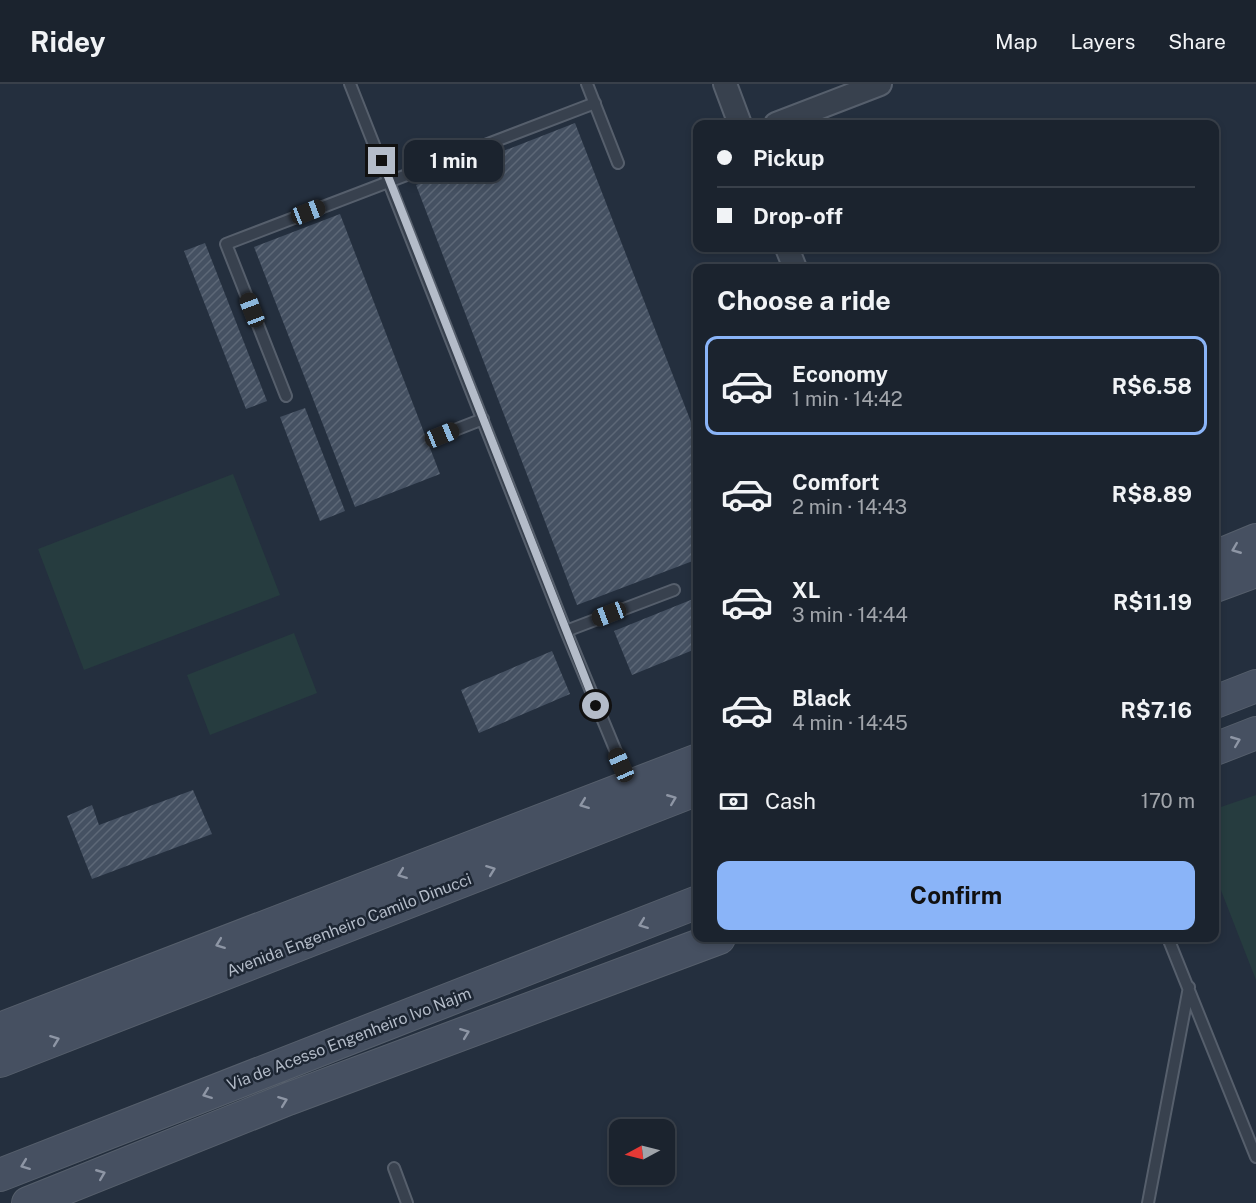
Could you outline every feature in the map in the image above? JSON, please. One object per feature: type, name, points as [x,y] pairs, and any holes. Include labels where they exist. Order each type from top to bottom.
[{"type":"street","points":[[725,84],[738,120]]},
{"type":"street","points":[[786,120],[880,84]]},
{"type":"street","points":[[1219,555],[1256,540]]},
{"type":"street","points":[[1219,585],[1256,571]]},
{"type":"street","points":[[1219,700],[1256,686]]},
{"type":"street","points":[[1219,747],[1256,733]]},
{"type":"street","name":"Avenida Engenheiro Camilo Dinucci","points":[[0,1061],[635,799],[693,763]]},
{"type":"street","name":"Avenida Engenheiro Camilo Dinucci","points":[[0,1029],[635,799],[693,790]]},
{"type":"street","name":"Via de Acesso Engenheiro Ivo Najm","points":[[0,1175],[693,904]]},
{"type":"street","name":"Via de Acesso Engenheiro Ivo Najm","points":[[28,1203],[288,1099],[708,942]]},
{"type":"lane","points":[[350,84],[390,180],[566,631],[635,799]]},
{"type":"lane","points":[[587,84],[618,163]]},
{"type":"lane","points":[[286,396],[226,244],[595,103]]},
{"type":"lane","points":[[442,435],[483,419]]},
{"type":"lane","points":[[566,631],[674,590]]},
{"type":"lane","points":[[1170,942],[1256,1157]]},
{"type":"lane","points":[[1148,1203],[1189,986]]},
{"type":"lane","points":[[394,1168],[407,1203]]},
{"type":"green space","points":[[233,474],[280,595],[84,670],[38,549]]},
{"type":"green space","points":[[294,633],[317,693],[210,735],[187,675]]},
{"type":"green space","points":[[1256,795],[1256,980],[1219,885],[1219,808]]},
{"type":"building","points":[[575,123],[693,427],[693,561],[577,605],[416,185]]},
{"type":"building","points":[[340,214],[440,474],[355,507],[254,247]]},
{"type":"building","points":[[205,243],[267,401],[246,409],[184,251]]},
{"type":"building","points":[[305,408],[345,511],[320,521],[280,417]]},
{"type":"building","points":[[693,599],[693,650],[632,675],[614,631]]},
{"type":"building","points":[[552,651],[570,694],[479,733],[461,690]]},
{"type":"building","points":[[193,790],[212,834],[92,879],[67,816],[92,805],[99,825]]},
{"type":"route","points":[[382,161],[596,706]]}]
